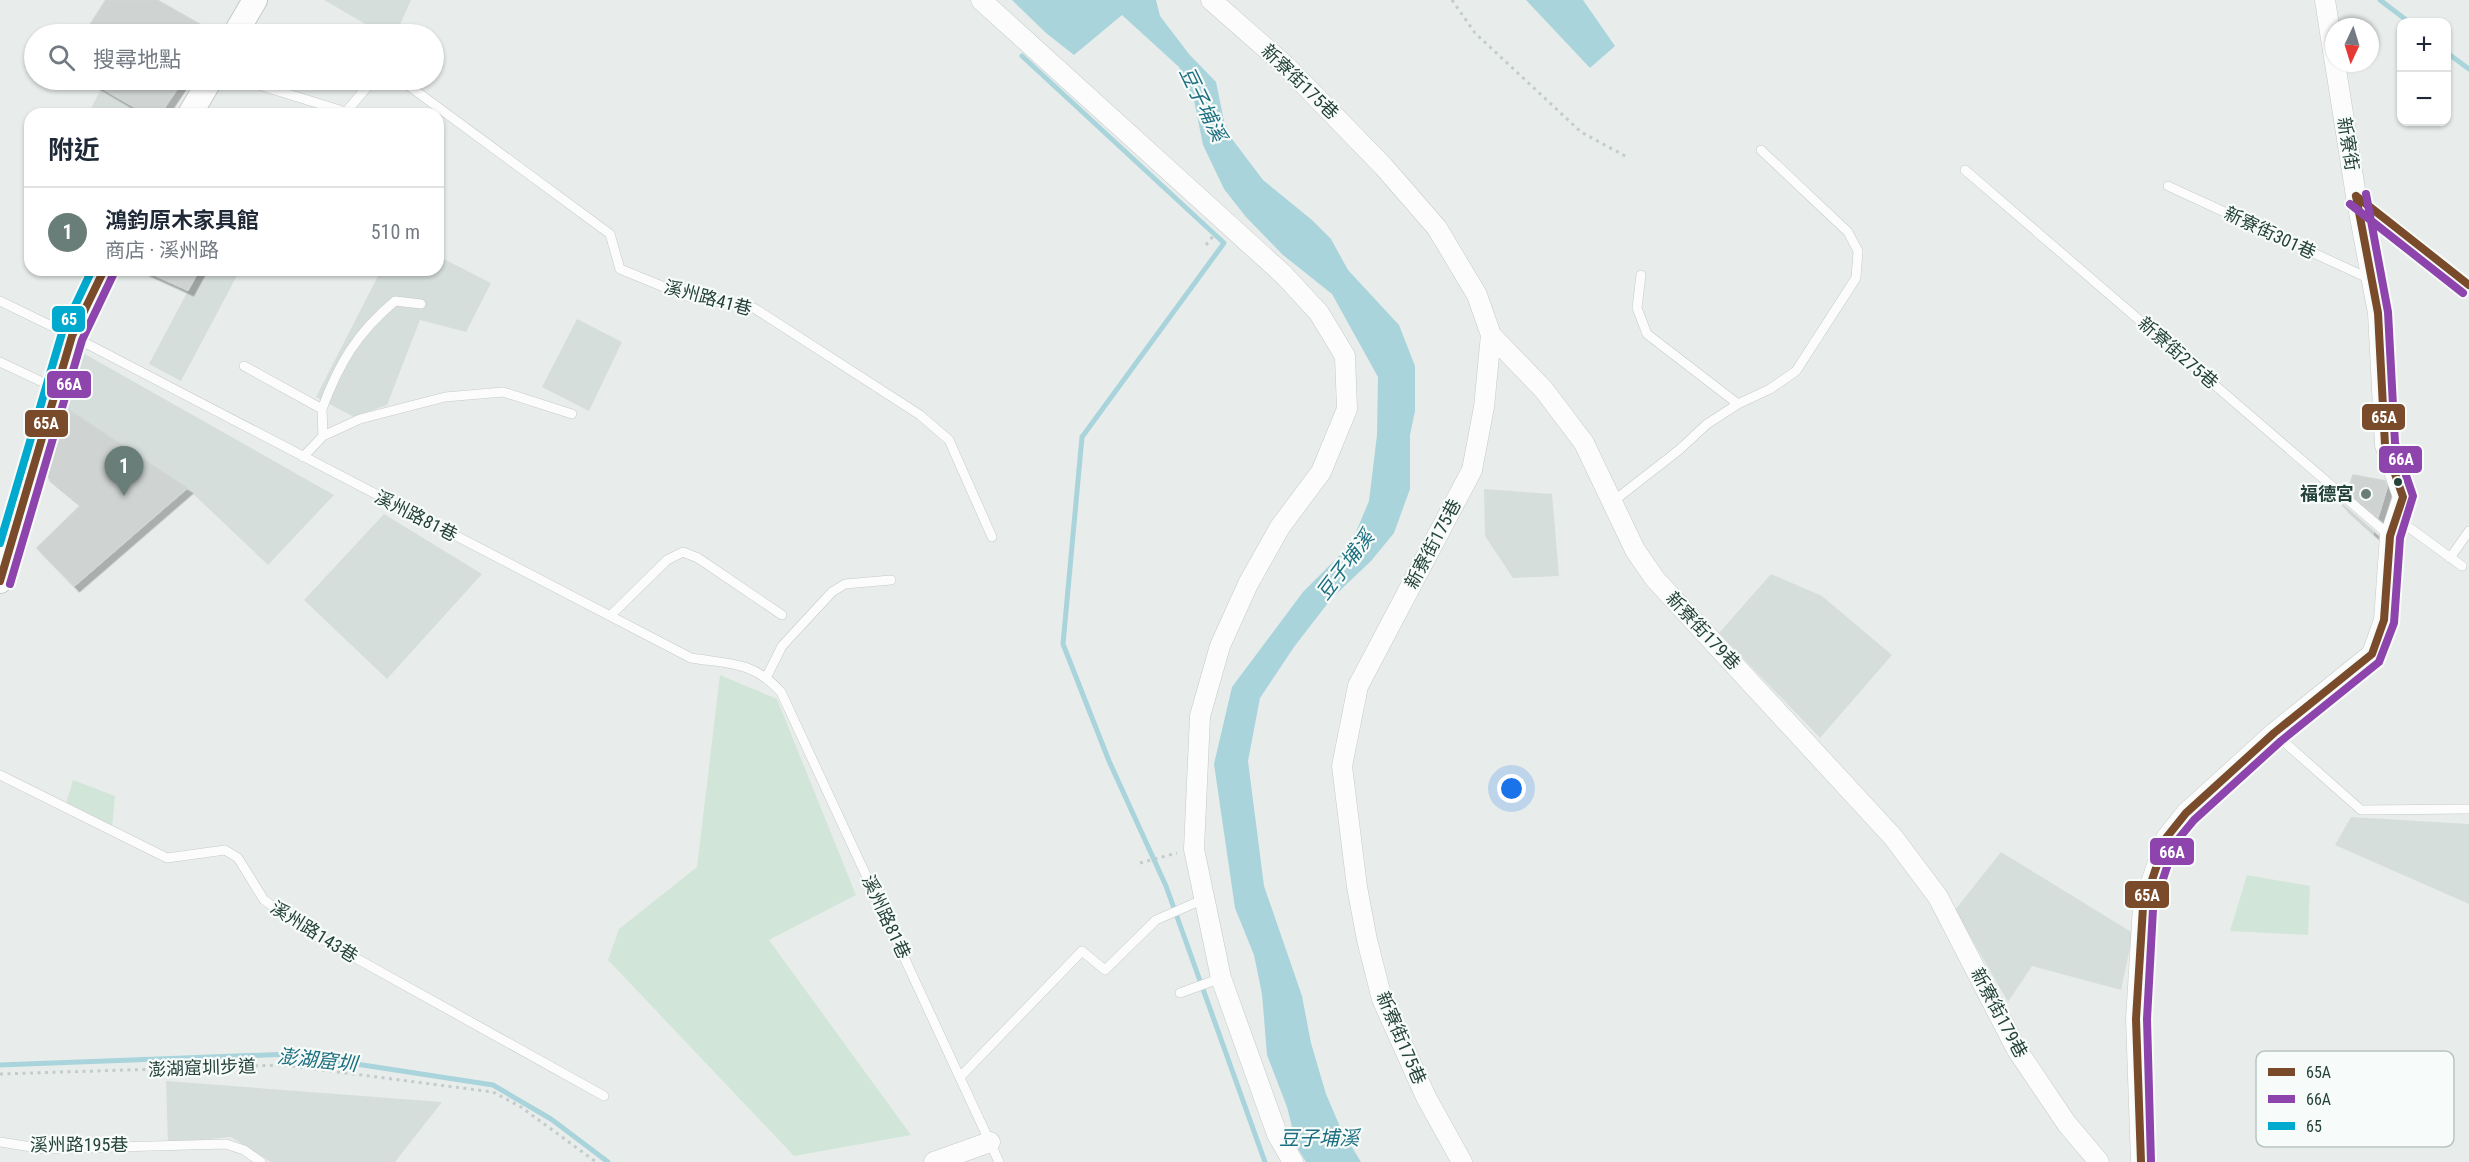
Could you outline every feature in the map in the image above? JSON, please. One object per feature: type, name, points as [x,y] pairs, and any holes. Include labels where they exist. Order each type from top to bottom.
[{"type":"street","points":[[242,24],[255,0]]},
{"type":"street","points":[[981,0],[1284,275],[1319,312],[1344,356],[1347,409],[1321,472],[1280,527],[1248,584],[1220,646],[1200,716],[1194,849],[1204,899],[1215,981],[1277,1134],[1293,1162]]},
{"type":"street","name":"新寮街175巷","points":[[1211,0],[1286,66],[1384,166],[1437,228],[1477,295],[1491,335],[1484,407],[1472,470],[1358,686],[1342,766],[1357,887],[1382,999],[1426,1097],[1462,1162]]},
{"type":"street","points":[[2325,0],[2328,18]]},
{"type":"street","name":"新寮街","points":[[2141,1162],[2136,1019],[2143,907],[2166,838],[2186,813],[2274,733],[2372,654],[2384,620],[2390,536],[2403,496],[2385,445],[2378,313],[2336,72]]},
{"type":"street","points":[[194,108],[204,90]]},
{"type":"street","points":[[0,581],[72,336],[101,276]]},
{"type":"street","name":"新寮街179巷","points":[[1491,335],[1544,390],[1584,443],[1635,550],[1655,579],[1893,837],[1932,888],[2017,1050],[2067,1124],[2099,1162]]},
{"type":"street","points":[[934,1162],[990,1142]]},
{"type":"lane","points":[[275,90],[333,108]]},
{"type":"lane","points":[[349,108],[365,90]]},
{"type":"lane","name":"溪州路41巷","points":[[415,90],[439,108]]},
{"type":"lane","name":"溪州路41巷","points":[[444,112],[610,234],[620,269],[686,296],[754,308],[920,415],[949,440],[992,537]]},
{"type":"lane","points":[[1611,503],[1707,424],[1738,404],[1770,389],[1796,371],[1856,278],[1858,251],[1848,232],[1761,150]]},
{"type":"lane","name":"新寮街275巷","points":[[1965,170],[2390,536]]},
{"type":"lane","name":"新寮街301巷","points":[[2169,186],[2372,280]]},
{"type":"lane","points":[[2356,196],[2469,285]]},
{"type":"lane","points":[[1641,275],[1637,308],[1647,334],[1738,404]]},
{"type":"lane","name":"溪州路81巷","points":[[0,301],[72,336],[691,658],[748,667],[767,676],[781,692],[999,1162]]},
{"type":"lane","points":[[323,436],[322,409],[335,373],[355,342],[375,317],[395,301],[421,304]]},
{"type":"lane","points":[[0,362],[55,388]]},
{"type":"lane","points":[[244,366],[322,409]]},
{"type":"lane","points":[[303,457],[323,436],[360,419],[445,397],[503,392],[572,414]]},
{"type":"lane","points":[[2396,518],[2462,566]]},
{"type":"lane","points":[[2450,558],[2469,531]]},
{"type":"lane","points":[[610,616],[667,560],[683,552],[698,558],[782,615]]},
{"type":"lane","points":[[767,676],[782,646],[832,592],[845,584],[891,580]]},
{"type":"lane","points":[[2274,733],[2361,810],[2469,809]]},
{"type":"lane","name":"溪州路143巷","points":[[0,775],[167,858],[225,850],[238,858],[264,900],[307,931],[604,1096]]},
{"type":"lane","points":[[960,1077],[1082,951],[1106,970],[1156,920],[1204,899]]},
{"type":"lane","points":[[1180,993],[1215,981]]},
{"type":"lane","name":"溪州路195巷","points":[[0,1142],[44,1149],[226,1144],[244,1150],[261,1162]]},
{"type":"path","points":[[1452,0],[1475,33],[1581,132],[1627,157]]},
{"type":"path","points":[[1140,863],[1161,857]]},
{"type":"path","name":"澎湖窟圳步道","points":[[0,1074],[284,1065],[493,1092],[521,1107],[596,1162]]},
{"type":"shaded area","points":[[324,0],[411,0],[400,24],[365,24]]},
{"type":"shaded area","points":[[100,91],[133,108],[91,108]]},
{"type":"shaded area","points":[[444,259],[491,283],[466,332],[420,320],[387,405],[354,417],[316,397],[378,276],[444,276]]},
{"type":"shaded area","points":[[196,276],[237,276],[181,381],[149,364]]},
{"type":"shaded area","points":[[577,319],[622,342],[589,411],[542,387]]},
{"type":"shaded area","points":[[83,353],[334,495],[268,565],[187,488],[62,406]]},
{"type":"shaded area","points":[[1484,489],[1552,494],[1559,576],[1513,578],[1485,536]]},
{"type":"shaded area","points":[[384,514],[482,574],[387,679],[304,600]]},
{"type":"shaded area","points":[[1771,574],[1822,596],[1892,655],[1820,738],[1719,633]]},
{"type":"shaded area","points":[[2351,817],[2469,824],[2469,904],[2335,845]]},
{"type":"shaded area","points":[[2001,852],[2133,933],[2121,990],[2032,966],[2008,1002],[1955,910]]},
{"type":"shaded area","points":[[166,1081],[442,1102],[395,1162],[271,1162],[231,1137],[168,1143]]},
{"type":"green space","points":[[720,675],[777,699],[856,895],[769,940],[911,1135],[794,1156],[608,960],[619,929],[697,867]]},
{"type":"green space","points":[[73,780],[115,796],[112,828],[66,804]]},
{"type":"green space","points":[[2247,875],[2310,886],[2308,935],[2230,931]]},
{"type":"water","name":"豆子埔溪","points":[[1012,0],[1156,0],[1160,16],[1189,54],[1216,82],[1224,121],[1232,139],[1263,180],[1312,220],[1331,239],[1348,270],[1399,325],[1415,366],[1415,411],[1410,435],[1410,489],[1394,533],[1371,561],[1331,599],[1294,647],[1260,698],[1248,761],[1264,886],[1302,996],[1311,1043],[1326,1094],[1341,1129],[1361,1162],[1306,1162],[1297,1147],[1287,1107],[1267,1055],[1262,994],[1254,955],[1235,908],[1214,764],[1232,687],[1303,592],[1351,544],[1369,501],[1377,435],[1378,377],[1332,294],[1283,255],[1246,217],[1224,189],[1203,145],[1194,100],[1179,67],[1122,15],[1074,55],[1046,33]]},
{"type":"water","points":[[1526,0],[1583,0],[1615,46],[1590,68]]},
{"type":"building","points":[[106,0],[157,0],[199,24],[90,24]]},
{"type":"building","points":[[105,90],[176,90],[164,108],[137,108]]},
{"type":"building","points":[[157,276],[196,276],[188,290]]},
{"type":"building","points":[[64,407],[187,488],[74,586],[37,548],[81,505],[45,475]]},
{"type":"building","name":"福德宮","points":[[2353,475],[2385,481],[2387,487],[2378,517],[2348,491]]},
{"type":"building","points":[[2343,506],[2373,531],[2373,533]]},
{"type":"waterway","points":[[2380,0],[2404,18]]},
{"type":"waterway","points":[[1022,56],[1224,243],[1082,437],[1063,644],[1109,761],[1166,886],[1265,1162]]},
{"type":"waterway","points":[[2451,56],[2469,69]]},
{"type":"waterway","name":"澎湖窟圳","points":[[0,1065],[291,1054],[493,1085],[551,1119],[608,1162]]},
{"type":"transit line","name":"66A","points":[[2151,1162],[2147,1019],[2153,909],[2175,843],[2194,820],[2281,741],[2379,662],[2394,623],[2400,538],[2413,496],[2395,443],[2388,312],[2366,194]]},
{"type":"transit line","name":"65A","points":[[2356,196],[2469,285]]},
{"type":"transit line","name":"65A","points":[[2141,1162],[2136,1019],[2143,907],[2166,838],[2186,813],[2274,733],[2372,654],[2384,620],[2390,536],[2403,497],[2385,445],[2378,313],[2356,196]]},
{"type":"transit line","name":"66A","points":[[2350,204],[2463,293]]},
{"type":"transit line","name":"65","points":[[0,543],[62,333],[89,276]]},
{"type":"transit line","name":"65A","points":[[0,581],[72,336],[101,276]]},
{"type":"transit line","name":"66A","points":[[10,584],[82,340],[113,276]]},
{"type":"place","name":"福德宮","points":[[2366,494]]},
{"type":"place","name":"鴻鈞原木家具館","points":[[124,496]]}]
